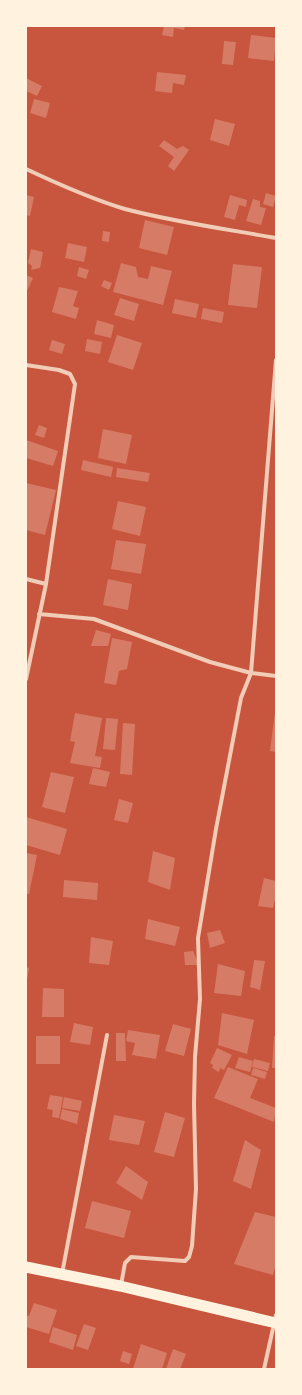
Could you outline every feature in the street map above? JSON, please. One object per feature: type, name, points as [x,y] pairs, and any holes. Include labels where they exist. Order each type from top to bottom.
[{"type":"highway","points":[[26,1267],[276,1320]]},
{"type":"street","points":[[26,169],[79,193],[124,208],[151,215],[276,238]]},
{"type":"street","points":[[120,1286],[125,1262],[131,1257],[185,1261],[189,1257],[192,1246],[196,1189],[194,1104],[195,1057],[200,999],[198,938],[211,858],[241,698],[251,673],[276,360]]},
{"type":"street","points":[[26,365],[59,370],[70,374],[75,384],[46,584],[26,680]]},
{"type":"street","points":[[26,579],[46,584]]},
{"type":"street","points":[[39,614],[94,619],[210,662],[251,673],[276,676]]},
{"type":"street","points":[[62,1275],[107,1035]]},
{"type":"street","points":[[264,1369],[276,1320]]},
{"type":"building","points":[[164,26],[185,26],[184,30],[174,28],[173,37],[162,35]]},
{"type":"building","points":[[251,35],[276,38],[274,61],[248,58]]},
{"type":"building","points":[[224,41],[236,42],[233,65],[222,64]]},
{"type":"building","points":[[157,72],[186,75],[184,85],[173,83],[172,93],[155,91]]},
{"type":"building","points":[[26,78],[42,86],[37,96],[26,91]]},
{"type":"building","points":[[34,99],[50,103],[46,118],[30,113]]},
{"type":"building","points":[[215,119],[235,124],[229,146],[210,140]]},
{"type":"building","points":[[164,140],[177,149],[183,146],[189,150],[174,171],[168,166],[174,157],[159,146]]},
{"type":"building","points":[[266,193],[276,196],[273,207],[263,204]]},
{"type":"building","points":[[26,195],[34,197],[30,216],[26,215]]},
{"type":"building","points":[[230,195],[247,200],[246,207],[239,205],[235,220],[224,217]]},
{"type":"building","points":[[253,199],[260,201],[260,207],[266,208],[261,225],[246,221]]},
{"type":"building","points":[[145,220],[174,227],[167,255],[139,248]]},
{"type":"building","points":[[103,231],[110,232],[109,242],[102,241]]},
{"type":"building","points":[[68,243],[87,247],[84,262],[65,258]]},
{"type":"building","points":[[31,249],[43,252],[40,268],[31,270],[32,266],[28,263]]},
{"type":"building","points":[[121,263],[136,267],[138,277],[148,279],[151,266],[172,271],[163,305],[113,292]]},
{"type":"building","points":[[233,264],[262,267],[257,308],[228,305]]},
{"type":"building","points":[[79,267],[89,270],[86,279],[77,276]]},
{"type":"building","points":[[26,275],[33,278],[27,291],[26,290]]},
{"type":"building","points":[[104,280],[112,283],[109,290],[101,286]]},
{"type":"building","points":[[59,287],[78,291],[73,306],[79,308],[76,319],[52,312]]},
{"type":"building","points":[[120,298],[139,304],[134,321],[114,315]]},
{"type":"building","points":[[175,299],[199,304],[196,318],[172,313]]},
{"type":"building","points":[[203,308],[224,312],[222,323],[201,319]]},
{"type":"building","points":[[97,320],[114,325],[111,338],[94,334]]},
{"type":"building","points":[[117,335],[142,343],[133,370],[108,362]]},
{"type":"building","points":[[87,339],[102,342],[100,354],[85,351]]},
{"type":"building","points":[[52,340],[65,344],[62,354],[49,350]]},
{"type":"building","points":[[39,425],[47,428],[44,438],[35,435]]},
{"type":"building","points":[[103,429],[132,435],[126,464],[98,458]]},
{"type":"building","points":[[26,440],[58,451],[53,466],[26,458]]},
{"type":"building","points":[[83,460],[113,467],[111,477],[81,470]]},
{"type":"building","points":[[117,468],[150,473],[148,482],[116,477]]},
{"type":"building","points":[[26,483],[56,490],[45,535],[26,530]]},
{"type":"building","points":[[118,501],[146,507],[140,536],[112,529]]},
{"type":"building","points":[[116,540],[146,544],[141,574],[111,569]]},
{"type":"building","points":[[108,579],[132,584],[128,610],[103,605]]},
{"type":"building","points":[[96,630],[111,634],[108,646],[91,646]]},
{"type":"building","points":[[112,638],[132,642],[127,669],[119,671],[116,685],[104,683]]},
{"type":"building","points":[[276,712],[276,752],[270,751]]},
{"type":"building","points":[[75,713],[102,718],[95,756],[102,757],[100,768],[70,763],[75,742],[70,741]]},
{"type":"building","points":[[106,718],[118,719],[115,750],[103,749]]},
{"type":"building","points":[[123,723],[135,724],[132,775],[120,774]]},
{"type":"building","points":[[93,768],[110,772],[106,787],[89,784]]},
{"type":"building","points":[[51,772],[74,777],[65,813],[42,807]]},
{"type":"building","points":[[119,799],[133,803],[128,823],[114,820]]},
{"type":"building","points":[[26,817],[67,829],[60,855],[26,845]]},
{"type":"building","points":[[153,851],[175,858],[170,890],[148,882]]},
{"type":"building","points":[[26,853],[37,855],[29,894],[26,894]]},
{"type":"building","points":[[264,878],[276,881],[276,896],[273,908],[258,906]]},
{"type":"building","points":[[64,880],[98,883],[97,900],[63,897]]},
{"type":"building","points":[[148,919],[180,927],[175,946],[145,939]]},
{"type":"building","points":[[220,930],[225,943],[210,948],[207,933]]},
{"type":"building","points":[[91,937],[113,941],[109,965],[89,963]]},
{"type":"building","points":[[193,951],[199,965],[185,965],[184,952]]},
{"type":"building","points":[[254,960],[265,961],[260,990],[250,987]]},
{"type":"building","points":[[218,964],[245,971],[241,996],[214,993]]},
{"type":"building","points":[[26,967],[29,968],[27,980],[26,980]]},
{"type":"building","points":[[43,988],[64,989],[64,1017],[42,1017]]},
{"type":"building","points":[[222,1013],[254,1020],[247,1054],[218,1045]]},
{"type":"building","points":[[74,1023],[93,1027],[90,1045],[70,1042]]},
{"type":"building","points":[[173,1024],[191,1029],[184,1056],[165,1051]]},
{"type":"building","points":[[128,1030],[160,1035],[156,1059],[132,1055],[135,1043],[126,1041]]},
{"type":"building","points":[[116,1033],[125,1033],[126,1061],[116,1061]]},
{"type":"building","points":[[36,1036],[60,1036],[60,1064],[36,1064]]},
{"type":"building","points":[[274,1036],[276,1036],[276,1068],[272,1068]]},
{"type":"building","points":[[217,1048],[232,1055],[224,1070],[220,1068],[219,1072],[212,1068],[213,1065],[210,1063]]},
{"type":"building","points":[[239,1057],[253,1061],[250,1072],[235,1068]]},
{"type":"building","points":[[254,1059],[270,1063],[268,1071],[252,1067]]},
{"type":"building","points":[[228,1067],[258,1079],[250,1098],[276,1108],[274,1122],[214,1098]]},
{"type":"building","points":[[253,1068],[267,1072],[265,1079],[251,1075]]},
{"type":"building","points":[[50,1095],[63,1097],[59,1118],[52,1117],[53,1110],[47,1109]]},
{"type":"building","points":[[64,1097],[82,1101],[80,1111],[62,1108]]},
{"type":"building","points":[[62,1109],[79,1113],[77,1124],[60,1119]]},
{"type":"building","points":[[165,1112],[185,1118],[174,1157],[154,1152]]},
{"type":"building","points":[[114,1115],[145,1121],[139,1145],[109,1140]]},
{"type":"building","points":[[245,1140],[261,1150],[251,1189],[233,1181]]},
{"type":"building","points":[[126,1166],[148,1182],[142,1200],[116,1183]]},
{"type":"building","points":[[92,1201],[131,1211],[124,1238],[85,1228]]},
{"type":"building","points":[[255,1212],[276,1217],[276,1264],[273,1275],[234,1264]]},
{"type":"building","points":[[34,1303],[57,1310],[49,1334],[26,1327],[26,1315],[29,1316]]},
{"type":"building","points":[[84,1324],[96,1328],[88,1350],[76,1346]]},
{"type":"building","points":[[53,1327],[77,1335],[73,1350],[49,1342]]},
{"type":"building","points":[[141,1344],[167,1353],[162,1369],[133,1369]]},
{"type":"building","points":[[173,1349],[186,1354],[180,1369],[166,1369]]},
{"type":"building","points":[[123,1351],[132,1354],[129,1364],[120,1361]]}]
